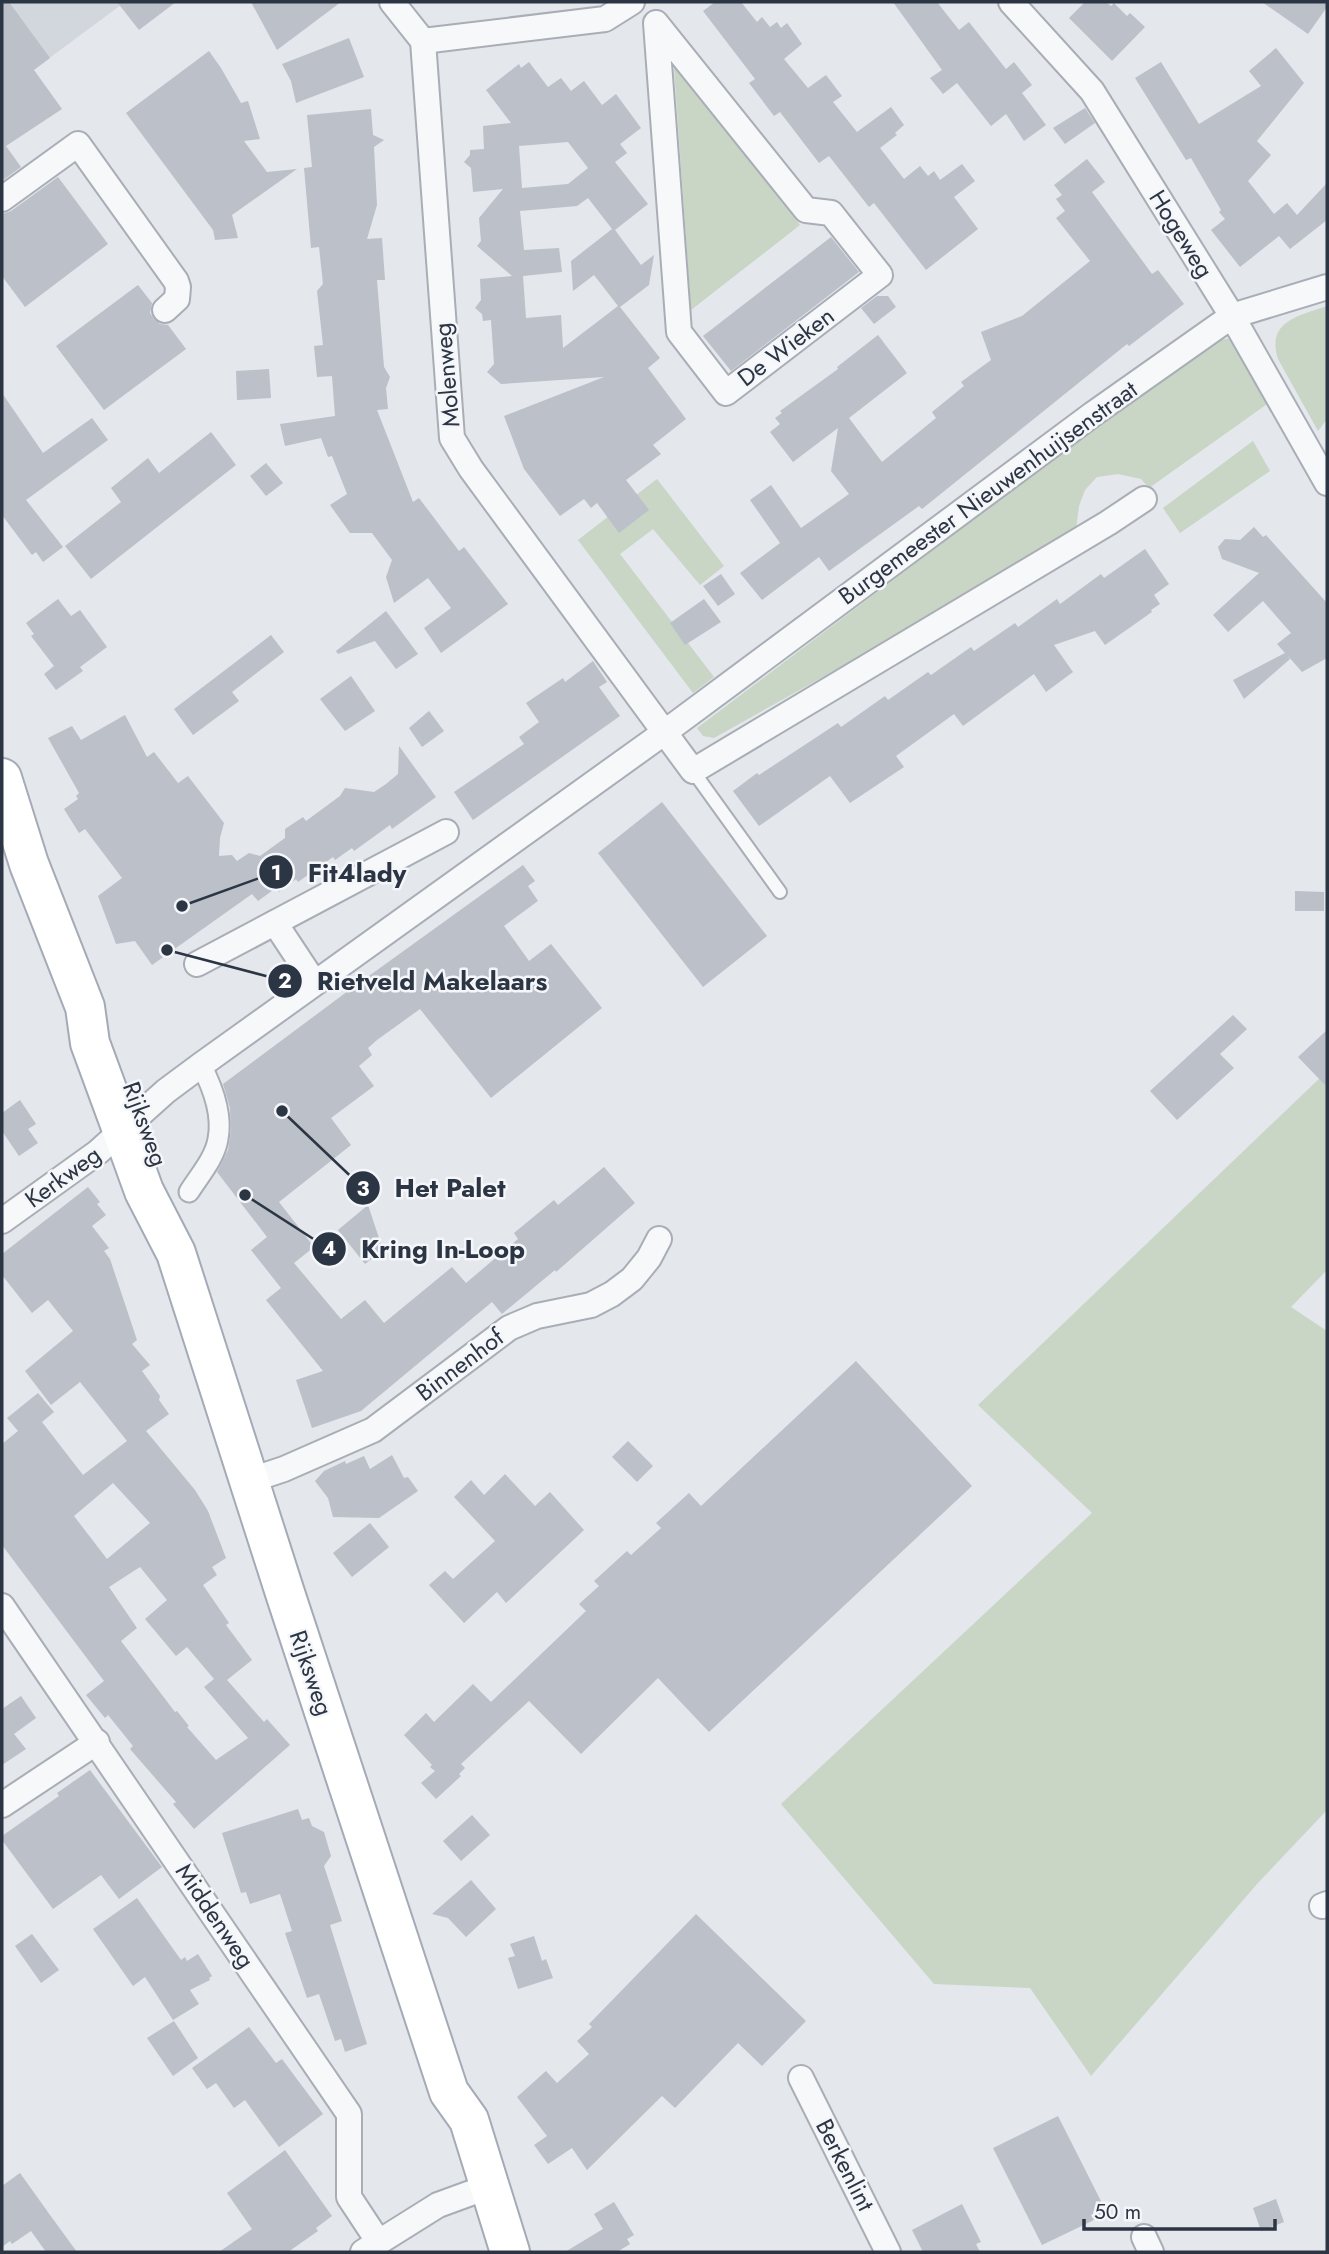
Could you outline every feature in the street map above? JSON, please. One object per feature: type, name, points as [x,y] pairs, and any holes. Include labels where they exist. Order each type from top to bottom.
[{"type":"main road","name":"Rijksweg","points":[[2,778],[29,864],[85,1007],[90,1043],[131,1122],[144,1191],[176,1253],[449,2092],[469,2120],[484,2252]]},
{"type":"main road","name":"Rijksweg","points":[[478,2190],[510,2252]]},
{"type":"street","points":[[393,2],[423,41],[604,19],[632,2]]},
{"type":"street","name":"De Wieken","points":[[640,2],[806,210],[831,213],[880,275],[726,393],[679,332],[656,23]]},
{"type":"street","name":"Hogeweg","points":[[1011,2],[1092,91],[1232,316],[1327,483]]},
{"type":"street","name":"Molenweg","points":[[423,41],[452,438],[471,469],[665,732]]},
{"type":"street","points":[[2,199],[78,144],[176,281],[177,299],[165,310]]},
{"type":"street","name":"Burgemeester Nieuwenhuijsenstraat","points":[[131,1122],[201,1065],[314,982],[665,732],[1093,414],[1232,316],[1327,287]]},
{"type":"street","points":[[665,732],[693,771],[1144,499]]},
{"type":"street","points":[[197,964],[446,832]]},
{"type":"street","points":[[275,923],[314,982]]},
{"type":"street","points":[[189,1192],[212,1156],[219,1138],[218,1115],[211,1085],[201,1065]]},
{"type":"street","name":"Kerkweg","points":[[2,1221],[98,1153],[131,1122]]},
{"type":"street","name":"Binnenhof","points":[[248,1481],[284,1469],[373,1430],[509,1328],[537,1316],[591,1305],[612,1294],[632,1279],[649,1258],[659,1239]]},
{"type":"street","name":"Middenweg","points":[[2,1606],[349,2114],[349,2197],[371,2247]]},
{"type":"street","points":[[2,1805],[97,1742]]},
{"type":"street","name":"Berkenlint","points":[[801,2078],[888,2252]]},
{"type":"street","points":[[371,2247],[438,2205],[478,2190]]},
{"type":"lane","points":[[693,771],[780,892]]},
{"type":"shaded area","points":[[2,2],[125,2],[2,93]]},
{"type":"green space","points":[[680,65],[800,225],[691,310],[674,68]]},
{"type":"green space","points":[[1327,306],[1327,419],[1318,431],[1278,359],[1276,346],[1281,328],[1288,322]]},
{"type":"green space","points":[[1232,338],[1270,402],[1149,488],[1141,479],[1118,474],[1097,477],[1085,490],[1079,506],[1076,529],[1064,542],[714,738],[703,736],[697,728],[1196,351],[1213,341]]},
{"type":"green space","points":[[1253,441],[1270,471],[1180,533],[1163,508]]},
{"type":"green space","points":[[657,479],[724,566],[700,585],[653,529],[620,554],[714,677],[693,693],[578,540]]},
{"type":"green space","points":[[1322,1076],[1327,1081],[1327,1270],[1291,1307],[1327,1331],[1327,1810],[1257,1884],[1091,2076],[1030,1988],[934,1984],[781,1804],[1092,1513],[978,1405]]},
{"type":"building","points":[[2,2],[9,2],[50,58],[34,70],[62,109],[6,146],[21,167],[2,181]]},
{"type":"building","points":[[117,2],[176,2],[139,30]]},
{"type":"building","points":[[251,2],[341,2],[277,50]]},
{"type":"building","points":[[715,2],[741,2],[757,22],[762,17],[770,27],[777,22],[781,28],[787,23],[802,44],[784,59],[808,88],[826,75],[842,96],[833,102],[857,132],[891,107],[904,125],[895,133],[897,135],[880,148],[904,179],[920,166],[928,176],[934,171],[940,180],[962,164],[975,181],[954,197],[978,229],[926,270],[874,203],[869,207],[829,156],[819,163],[780,112],[774,116],[749,83],[755,79],[703,11]]},
{"type":"building","points":[[893,2],[937,2],[959,30],[969,22],[1006,69],[1014,62],[1032,85],[1022,93],[1046,125],[1024,141],[1006,114],[991,126],[957,83],[943,94],[930,78],[942,70]]},
{"type":"building","points":[[1085,2],[1106,2],[1111,6],[1114,3],[1127,16],[1130,13],[1145,27],[1112,61],[1069,18]]},
{"type":"building","points":[[1262,2],[1327,2],[1327,7],[1308,34]]},
{"type":"building","points":[[349,38],[364,77],[296,103],[291,81],[282,64]]},
{"type":"building","points":[[1276,48],[1304,83],[1257,141],[1271,155],[1248,181],[1274,214],[1287,203],[1297,215],[1327,183],[1327,220],[1290,249],[1279,236],[1240,267],[1211,230],[1225,219],[1219,212],[1221,210],[1191,158],[1186,160],[1135,78],[1161,62],[1199,124],[1261,86],[1249,71]]},
{"type":"building","points":[[209,51],[241,103],[248,101],[260,139],[244,141],[267,172],[297,169],[232,215],[238,238],[215,240],[213,230],[126,113]]},
{"type":"building","points":[[529,62],[548,87],[561,78],[571,91],[584,81],[602,105],[616,94],[641,128],[620,144],[627,153],[615,162],[648,204],[615,230],[641,265],[654,255],[649,285],[620,307],[660,358],[648,368],[686,419],[653,445],[661,454],[626,480],[649,510],[619,533],[597,503],[591,508],[584,499],[560,516],[524,469],[504,416],[604,377],[501,384],[487,372],[494,364],[491,320],[483,321],[482,314],[475,308],[481,300],[480,279],[512,276],[477,246],[481,241],[479,218],[503,189],[473,192],[471,168],[464,162],[470,155],[470,150],[484,149],[483,126],[511,123],[486,90],[519,64],[521,68]],"holes":[[[568,142],[588,168],[568,184],[522,188],[519,146]],[[588,198],[612,229],[571,261],[573,291],[594,275],[618,306],[563,348],[561,315],[526,318],[523,276],[562,272],[559,248],[524,250],[520,211],[577,206]]]},
{"type":"building","points":[[1085,108],[1095,123],[1065,144],[1053,128]]},
{"type":"building","points":[[371,109],[373,135],[384,140],[374,147],[377,205],[367,239],[382,238],[385,280],[377,280],[384,367],[390,377],[386,388],[388,409],[377,410],[413,502],[419,498],[459,551],[464,547],[508,604],[441,653],[424,628],[451,608],[428,578],[394,603],[386,577],[392,560],[372,533],[350,533],[330,505],[347,494],[332,456],[328,457],[321,438],[285,446],[280,424],[335,416],[332,376],[317,377],[314,346],[323,345],[317,291],[323,284],[319,247],[311,248],[304,168],[312,167],[307,115]]},
{"type":"building","points":[[1087,159],[1105,182],[1092,192],[1152,274],[1158,270],[1184,304],[1129,346],[1127,344],[922,509],[919,506],[829,571],[819,557],[762,600],[740,573],[780,543],[750,500],[771,485],[801,528],[849,494],[831,471],[838,428],[793,462],[770,432],[780,424],[775,418],[782,413],[780,411],[838,369],[837,367],[878,335],[907,373],[849,418],[882,462],[936,418],[932,412],[964,386],[961,382],[991,360],[981,332],[1022,316],[1090,261],[1056,218],[1065,211],[1056,199],[1062,195],[1054,185]]},
{"type":"building","points":[[58,177],[108,244],[25,307],[2,276],[2,214],[11,211]]},
{"type":"building","points":[[831,237],[859,272],[731,371],[703,336]]},
{"type":"building","points":[[138,285],[152,303],[150,313],[154,319],[160,324],[168,325],[186,349],[104,410],[56,346]]},
{"type":"building","points":[[877,296],[888,296],[896,307],[874,324],[861,308]]},
{"type":"building","points":[[269,369],[271,398],[237,400],[236,371]]},
{"type":"building","points":[[2,393],[43,453],[92,418],[108,440],[26,500],[63,547],[43,562],[36,552],[32,555],[2,515]]},
{"type":"building","points":[[211,432],[236,465],[91,579],[65,546],[121,502],[111,488],[148,458],[159,473]]},
{"type":"building","points":[[266,463],[283,483],[266,496],[250,476]]},
{"type":"building","points":[[1254,527],[1263,537],[1266,535],[1327,603],[1327,658],[1302,672],[1288,656],[1290,659],[1244,699],[1233,680],[1285,653],[1277,644],[1291,633],[1263,601],[1228,632],[1213,615],[1259,573],[1222,559],[1218,547],[1225,539],[1240,540]]},
{"type":"building","points":[[1145,549],[1169,584],[1154,595],[1160,604],[1105,645],[1095,631],[1054,645],[1073,672],[1046,692],[1034,674],[963,726],[954,714],[896,756],[904,767],[850,803],[830,776],[759,826],[733,791],[838,723],[841,727],[885,696],[888,700],[928,672],[931,675],[971,647],[974,651],[1015,623],[1018,627],[1057,599],[1060,604],[1101,574],[1104,578]]},
{"type":"building","points":[[721,574],[735,594],[718,606],[703,586]]},
{"type":"building","points":[[58,599],[71,616],[80,610],[107,647],[80,667],[83,671],[56,690],[44,674],[54,666],[31,636],[34,634],[26,623]]},
{"type":"building","points":[[704,599],[721,622],[685,645],[670,623]]},
{"type":"building","points":[[386,611],[418,654],[396,669],[375,641],[338,654],[336,651]]},
{"type":"building","points":[[271,635],[284,652],[232,692],[239,701],[193,735],[174,709]]},
{"type":"building","points":[[593,661],[607,682],[599,687],[620,716],[473,820],[454,792],[524,744],[519,737],[539,722],[526,703],[563,678],[565,682]]},
{"type":"building","points":[[351,676],[375,711],[345,731],[320,699]]},
{"type":"building","points":[[429,711],[444,731],[422,747],[409,728]]},
{"type":"building","points":[[125,715],[147,757],[154,752],[178,783],[188,776],[224,823],[219,856],[232,855],[237,861],[249,853],[260,856],[285,838],[285,829],[303,817],[306,821],[340,796],[345,788],[374,792],[386,784],[398,774],[399,746],[436,797],[392,829],[390,825],[354,851],[352,848],[335,860],[333,857],[298,882],[296,879],[279,892],[276,888],[258,901],[252,894],[152,965],[135,941],[116,944],[98,896],[122,878],[85,829],[79,833],[64,809],[78,799],[76,796],[79,793],[48,738],[72,726],[81,740]]},
{"type":"building","points":[[662,802],[767,936],[703,987],[598,853]]},
{"type":"building","points":[[523,865],[535,881],[528,886],[538,901],[504,926],[529,961],[551,944],[602,1008],[491,1098],[420,1009],[377,1040],[368,1048],[372,1055],[359,1066],[374,1086],[331,1118],[351,1145],[279,1202],[314,1247],[294,1263],[341,1319],[365,1300],[384,1323],[452,1267],[466,1283],[518,1239],[514,1233],[554,1200],[558,1205],[604,1167],[635,1203],[556,1272],[555,1270],[502,1314],[492,1302],[361,1411],[312,1428],[296,1380],[323,1371],[266,1300],[281,1288],[251,1250],[267,1237],[217,1172],[228,1150],[231,1131],[230,1108],[223,1084]]},
{"type":"building","points":[[1295,891],[1324,892],[1324,911],[1295,911]]},
{"type":"building","points":[[1233,1015],[1247,1029],[1220,1054],[1234,1068],[1177,1120],[1150,1091]]},
{"type":"building","points":[[1327,1030],[1327,1087],[1298,1057]]},
{"type":"building","points":[[20,1100],[36,1124],[28,1129],[38,1143],[19,1156],[2,1131],[2,1113]]},
{"type":"building","points":[[88,1187],[100,1202],[97,1204],[106,1215],[92,1226],[109,1248],[104,1251],[110,1259],[137,1340],[132,1344],[150,1365],[142,1371],[169,1414],[146,1431],[195,1490],[208,1511],[226,1558],[212,1567],[217,1575],[203,1585],[229,1623],[226,1625],[252,1660],[227,1680],[264,1722],[267,1719],[290,1745],[194,1829],[173,1804],[176,1802],[130,1749],[133,1746],[108,1715],[105,1718],[86,1695],[104,1681],[2,1545],[2,1444],[18,1431],[7,1418],[38,1393],[54,1412],[42,1422],[83,1475],[127,1441],[80,1382],[51,1405],[25,1371],[73,1331],[48,1300],[32,1313],[2,1275],[2,1254]],"holes":[[[113,1483],[150,1523],[107,1559],[74,1516]],[[140,1567],[167,1600],[145,1619],[176,1656],[187,1647],[214,1679],[204,1687],[248,1738],[216,1760],[121,1641],[137,1628],[109,1587]]]},
{"type":"building","points":[[368,1205],[383,1250],[365,1264],[338,1230]]},
{"type":"building","points":[[856,1361],[972,1486],[709,1732],[658,1678],[581,1754],[529,1701],[461,1764],[465,1768],[459,1774],[461,1776],[436,1799],[421,1783],[435,1771],[430,1767],[432,1765],[404,1735],[426,1713],[434,1722],[473,1684],[491,1702],[586,1611],[579,1604],[599,1586],[594,1581],[627,1551],[631,1555],[661,1528],[656,1523],[689,1493],[701,1506]]},
{"type":"building","points":[[628,1441],[653,1466],[637,1482],[612,1457]]},
{"type":"building","points":[[392,1455],[404,1478],[408,1477],[418,1491],[379,1518],[333,1517],[328,1498],[315,1481],[324,1471],[364,1456],[370,1469]]},
{"type":"building","points":[[505,1474],[535,1506],[550,1492],[584,1530],[506,1603],[497,1592],[464,1623],[429,1585],[445,1571],[453,1579],[495,1541],[454,1497],[471,1480],[484,1495]]},
{"type":"building","points":[[370,1523],[389,1547],[352,1577],[333,1553]]},
{"type":"building","points":[[21,1696],[36,1718],[14,1734],[26,1749],[2,1765],[2,1709]]},
{"type":"building","points":[[90,1770],[162,1867],[119,1899],[101,1875],[53,1909],[2,1840],[2,1836],[59,1796],[57,1793]]},
{"type":"building","points":[[298,1809],[302,1820],[309,1818],[312,1826],[324,1832],[331,1856],[324,1866],[342,1921],[330,1925],[367,2044],[345,2052],[341,2039],[335,2041],[319,1994],[307,1998],[285,1933],[292,1931],[280,1894],[250,1904],[246,1892],[241,1893],[222,1833]]},
{"type":"building","points":[[472,1815],[490,1835],[461,1861],[443,1841]]},
{"type":"building","points":[[471,1880],[496,1909],[466,1937],[448,1918],[432,1914]]},
{"type":"building","points":[[137,1898],[181,1960],[185,1957],[187,1961],[198,1954],[212,1976],[210,1980],[190,1990],[199,2004],[173,2020],[145,1977],[133,1986],[93,1929]]},
{"type":"building","points":[[696,1914],[806,2021],[762,2066],[738,2043],[675,2108],[662,2096],[587,2170],[572,2148],[548,2164],[534,2145],[547,2136],[517,2097],[546,2071],[557,2083],[589,2054],[577,2041],[592,2027],[589,2024]]},
{"type":"building","points":[[32,1934],[59,1970],[41,1983],[15,1946]]},
{"type":"building","points":[[534,1936],[542,1961],[546,1959],[553,1978],[518,1989],[508,1958],[515,1956],[510,1944]]},
{"type":"building","points":[[174,2021],[198,2058],[173,2076],[147,2038]]},
{"type":"building","points":[[249,2027],[276,2063],[282,2059],[323,2114],[279,2147],[245,2100],[234,2108],[216,2083],[207,2089],[192,2068]]},
{"type":"building","points":[[1058,2116],[1106,2211],[1092,2221],[1042,2245],[993,2148]]},
{"type":"building","points":[[285,2150],[332,2216],[316,2228],[318,2231],[288,2252],[219,2252],[252,2229],[227,2193]]},
{"type":"building","points":[[20,2173],[77,2252],[46,2252],[31,2231],[12,2244],[10,2241],[2,2247],[2,2186]]},
{"type":"building","points":[[1276,2199],[1284,2222],[1261,2231],[1253,2208]]},
{"type":"building","points":[[614,2202],[634,2235],[627,2239],[630,2244],[617,2252],[565,2252],[603,2229],[594,2214]]},
{"type":"building","points":[[962,2204],[981,2242],[976,2244],[980,2252],[923,2252],[912,2230]]},
{"type":"place","name":"Fit4lady","points":[[182,906]]},
{"type":"place","name":"Rietveld Makelaars","points":[[167,950]]},
{"type":"place","name":"Het Palet","points":[[282,1111]]},
{"type":"place","name":"Kring In-Loop","points":[[245,1195]]}]
